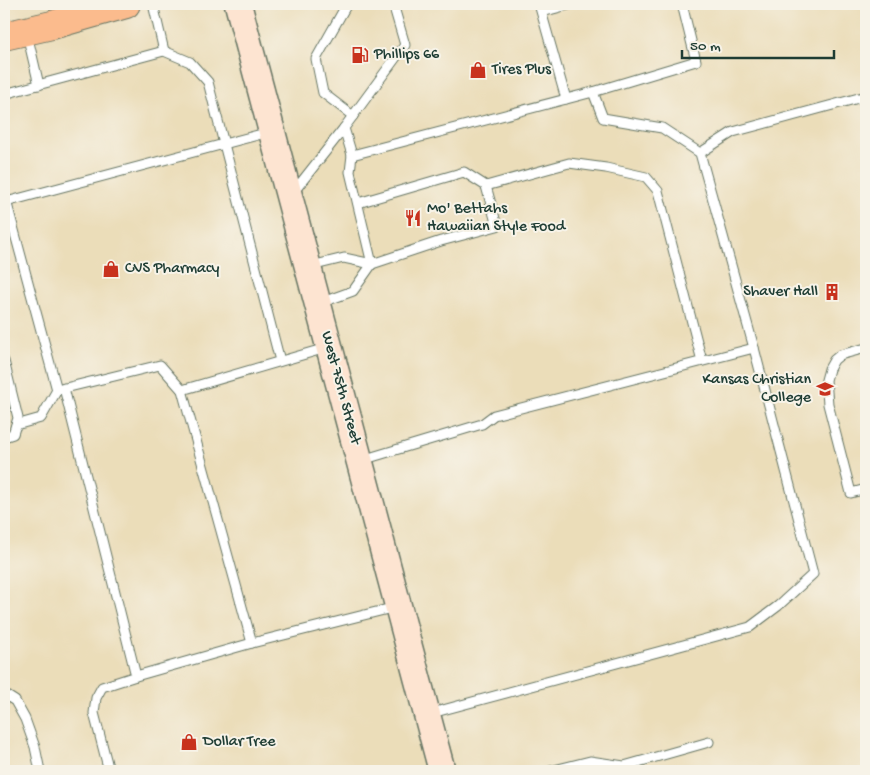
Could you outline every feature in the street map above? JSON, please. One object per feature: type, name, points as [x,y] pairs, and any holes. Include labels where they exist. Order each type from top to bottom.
[{"type":"main road","points":[[15,33],[52,25],[126,4]]},
{"type":"main road","name":"West 75th Street","points":[[238,4],[442,771]]},
{"type":"lane","points":[[153,4],[164,51]]},
{"type":"lane","points":[[347,4],[316,60],[323,93],[353,116]]},
{"type":"lane","points":[[289,198],[344,128],[405,45],[393,4]]},
{"type":"lane","points":[[566,99],[541,8],[572,4]]},
{"type":"lane","points":[[352,155],[593,92],[696,61],[682,4]]},
{"type":"lane","points":[[15,33],[38,85]]},
{"type":"lane","points":[[4,97],[8,93],[164,51],[190,62],[208,82],[280,362]]},
{"type":"lane","points":[[427,714],[750,627],[778,606],[813,574],[754,348],[700,154],[662,128],[603,118],[593,92]]},
{"type":"lane","points":[[700,154],[733,132],[866,96]]},
{"type":"lane","points":[[318,304],[352,291],[372,264],[350,172],[352,155],[344,128]]},
{"type":"lane","points":[[136,676],[61,389],[5,197],[272,131]]},
{"type":"lane","points":[[486,186],[569,163],[606,168],[646,177],[658,191],[702,361]]},
{"type":"lane","points":[[308,267],[344,258],[372,264],[442,241],[497,226],[486,186],[464,172],[358,203]]},
{"type":"lane","points":[[182,390],[329,348]]},
{"type":"lane","points":[[359,460],[482,424],[494,415],[754,348]]},
{"type":"lane","points":[[866,348],[840,355],[834,360],[826,380],[828,404],[851,493],[866,489]]},
{"type":"lane","points":[[4,361],[18,418],[14,434],[4,437]]},
{"type":"lane","points":[[16,425],[41,418],[61,389],[160,365],[182,390],[252,643]]},
{"type":"lane","points":[[109,771],[94,713],[96,698],[102,687],[252,643],[398,606]]},
{"type":"lane","points":[[4,694],[15,701],[25,719],[35,748],[40,771]]},
{"type":"lane","points":[[550,771],[590,760],[624,766],[709,742]]},
{"type":"place","name":"Phillips 66","points":[[360,55]]},
{"type":"place","name":"Tires Plus","points":[[478,70]]},
{"type":"place","name":"Mo' Bettahs Hawaiian Style Food","points":[[413,218]]},
{"type":"place","name":"CVS Pharmacy","points":[[111,269]]},
{"type":"place","name":"Shaver Hall","points":[[832,292]]},
{"type":"place","name":"Kansas Christian College","points":[[825,389]]},
{"type":"place","name":"Dollar Tree","points":[[189,742]]}]
